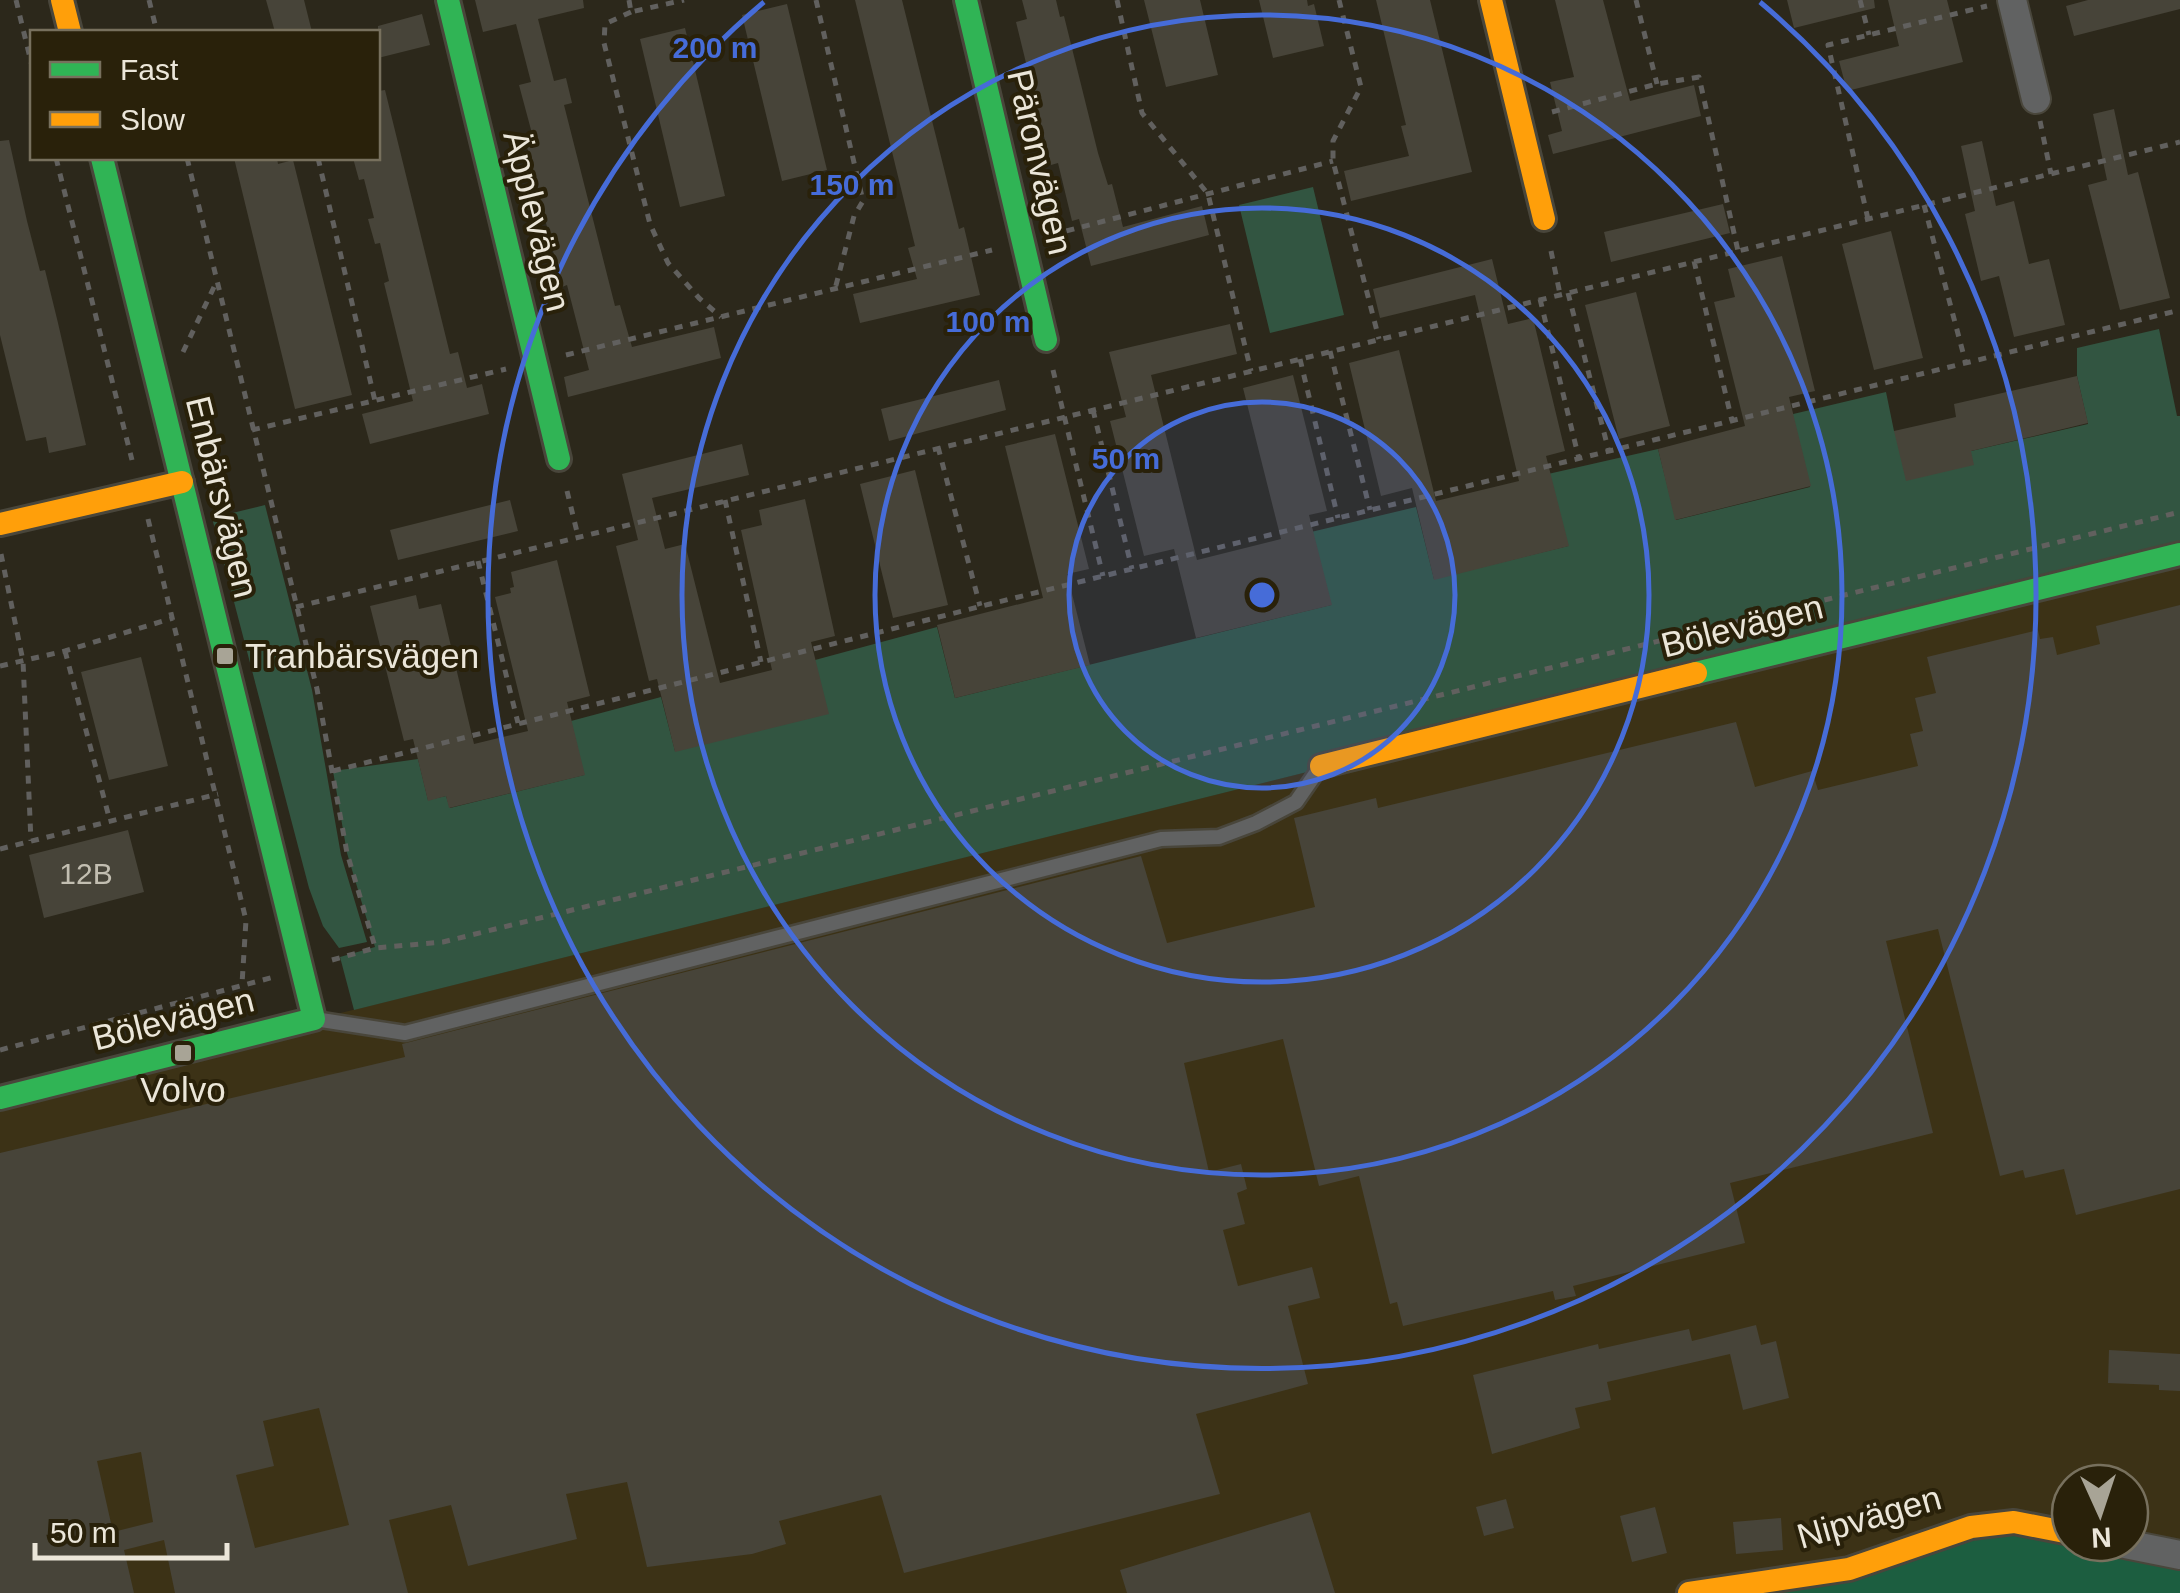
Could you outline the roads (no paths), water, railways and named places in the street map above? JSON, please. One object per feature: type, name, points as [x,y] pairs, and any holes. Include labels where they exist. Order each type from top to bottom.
[{"type":"street","points":[[62,0],[70,30]]},
{"type":"street","name":"Äpplevägen","points":[[448,0],[559,459]]},
{"type":"street","name":"Päronvägen","points":[[966,0],[1046,340]]},
{"type":"street","points":[[1491,0],[1544,219]]},
{"type":"street","points":[[2002,2],[2036,99]]},
{"type":"street","name":"Enbärsvägen","points":[[102,160],[314,1019]]},
{"type":"street","points":[[0,523],[182,482]]},
{"type":"street","name":"Bölevägen","points":[[1321,766],[2180,554]]},
{"type":"street","name":"Bölevägen","points":[[0,1098],[314,1019]]},
{"type":"street","name":"Nipvägen","points":[[1689,1593],[1849,1569],[1971,1527],[2014,1522],[2050,1529]]},
{"type":"street","points":[[2150,1549],[2180,1555]]},
{"type":"lane","points":[[314,1019],[405,1034],[1161,839],[1219,836],[1256,824],[1296,802],[1321,766]]},
{"type":"place","name":"Tranbärsvägen","points":[[225,656]]},
{"type":"place","name":"Volvo","points":[[183,1053]]}]
